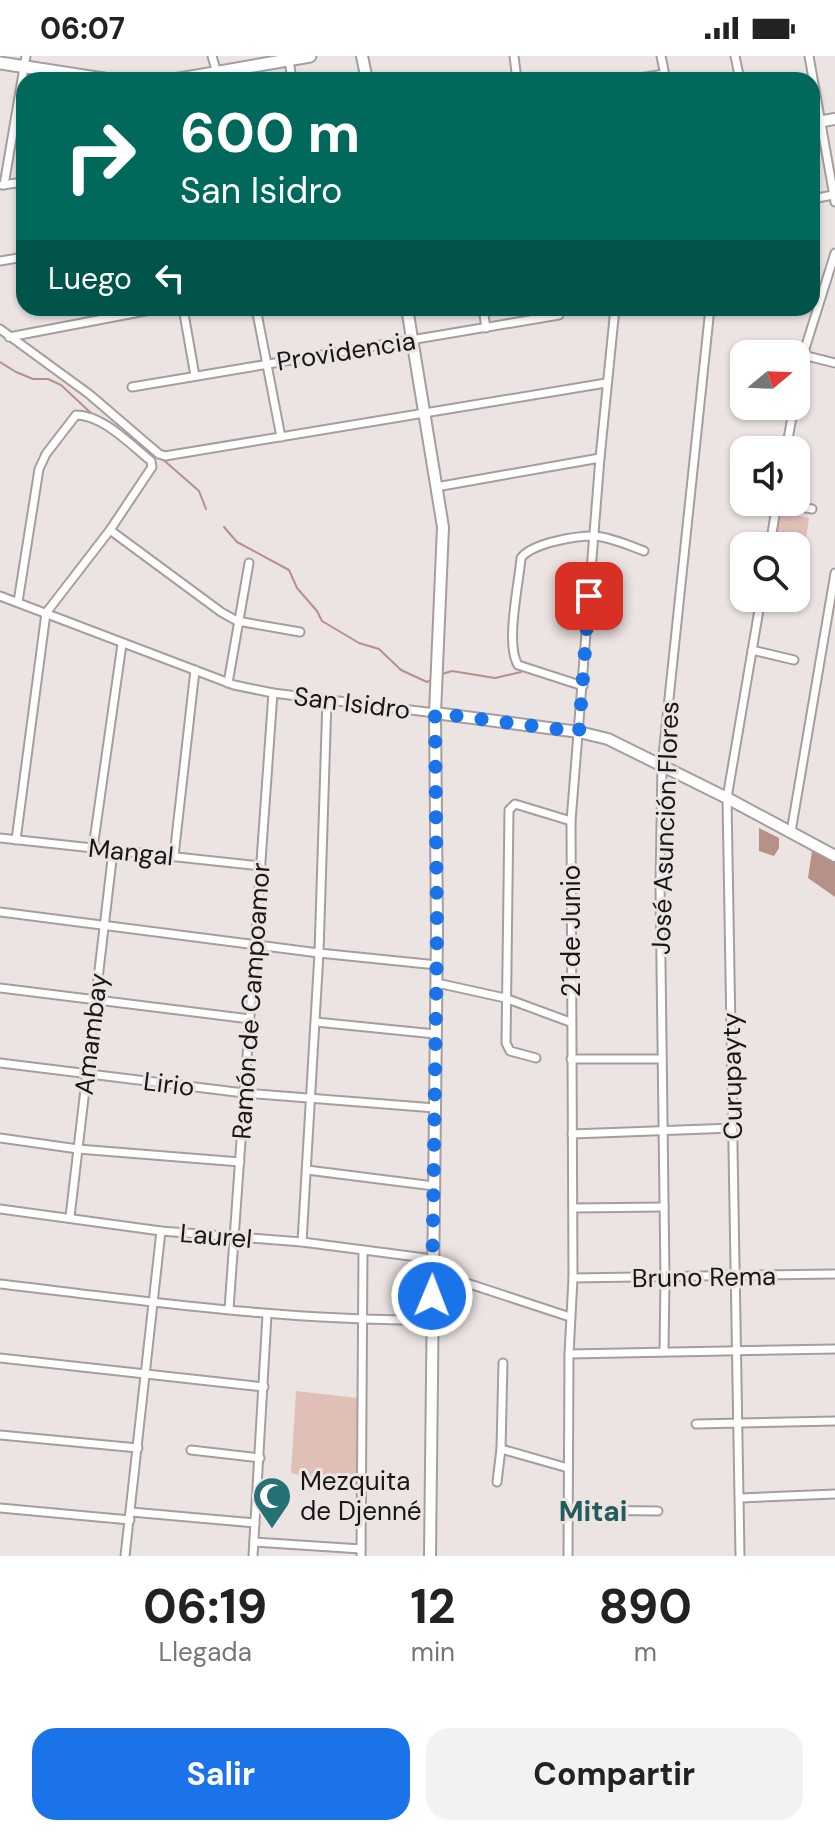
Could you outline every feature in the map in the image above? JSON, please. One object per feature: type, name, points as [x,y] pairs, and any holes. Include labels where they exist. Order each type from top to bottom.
[{"type":"main road","points":[[236,72],[310,56]]},
{"type":"main road","points":[[0,63],[25,62],[72,72]]},
{"type":"street","points":[[289,60],[291,72]]},
{"type":"street","points":[[2,186],[16,111]]},
{"type":"street","points":[[820,139],[834,199]]},
{"type":"street","points":[[820,301],[835,253]]},
{"type":"street","points":[[9,337],[119,316]]},
{"type":"street","points":[[184,316],[195,376]]},
{"type":"street","points":[[258,316],[281,437]]},
{"type":"street","points":[[408,316],[443,527],[435,713],[437,983],[430,1556]]},
{"type":"street","points":[[484,316],[486,328]]},
{"type":"street","name":"Providencia","points":[[132,387],[486,328],[541,316]]},
{"type":"street","name":"21 de Junio","points":[[568,1556],[569,1354],[573,1278],[571,821],[614,316]]},
{"type":"street","name":"José Asunción Flores","points":[[664,1351],[660,885],[662,765],[709,316]]},
{"type":"street","points":[[808,340],[815,316]]},
{"type":"street","points":[[0,329],[89,394],[162,456],[606,383]]},
{"type":"street","points":[[810,357],[835,363]]},
{"type":"street","points":[[16,840],[46,613],[110,530],[152,464],[110,428],[85,416],[76,415],[46,454],[39,469],[18,602]]},
{"type":"street","points":[[436,487],[600,458]]},
{"type":"street","points":[[110,530],[237,621],[300,632]]},
{"type":"street","points":[[583,686],[518,665],[512,645],[521,558],[527,550],[537,545],[594,536],[644,551]]},
{"type":"street","points":[[228,683],[249,563]]},
{"type":"street","points":[[791,832],[835,573]]},
{"type":"street","name":"San Isidro","points":[[0,596],[228,683],[273,693],[579,732],[625,745],[835,856]]},
{"type":"street","name":"Curupayty","points":[[740,1556],[727,798],[759,612]]},
{"type":"street","points":[[93,848],[122,644]]},
{"type":"street","points":[[752,650],[794,660]]},
{"type":"street","points":[[174,856],[195,670]]},
{"type":"street","name":"Ramón de Campoamor","points":[[229,1309],[273,693]]},
{"type":"street","points":[[302,1242],[316,1022],[327,699]]},
{"type":"street","points":[[536,1058],[507,1048],[505,998],[509,810],[515,804],[571,821]]},
{"type":"street","name":"Mangal","points":[[0,838],[261,866]]},
{"type":"street","name":"Amambay","points":[[70,1217],[113,851]]},
{"type":"street","points":[[0,912],[257,946],[437,965]]},
{"type":"street","points":[[437,983],[505,998],[570,1022]]},
{"type":"street","points":[[0,988],[250,1019]]},
{"type":"street","points":[[316,1022],[435,1034]]},
{"type":"street","points":[[571,1059],[662,1059]]},
{"type":"street","name":"Lirio","points":[[0,1063],[244,1093],[435,1108]]},
{"type":"street","points":[[572,1134],[733,1128]]},
{"type":"street","points":[[0,1138],[78,1149],[240,1162]]},
{"type":"street","points":[[307,1170],[434,1186]]},
{"type":"street","points":[[573,1208],[664,1207]]},
{"type":"street","name":"Laurel","points":[[0,1209],[161,1231],[302,1242],[433,1259]]},
{"type":"street","points":[[125,1556],[161,1231]]},
{"type":"street","points":[[254,1542],[361,1552],[363,1250]]},
{"type":"street","points":[[433,1272],[570,1317]]},
{"type":"street","name":"Bruno Rema","points":[[573,1278],[835,1274]]},
{"type":"street","points":[[0,1284],[267,1315],[363,1321],[432,1320]]},
{"type":"street","points":[[253,1556],[267,1315]]},
{"type":"street","points":[[569,1354],[835,1349]]},
{"type":"street","points":[[0,1358],[264,1387]]},
{"type":"street","points":[[497,1482],[503,1363]]},
{"type":"street","points":[[696,1424],[835,1421]]},
{"type":"street","points":[[0,1435],[138,1448]]},
{"type":"street","points":[[501,1449],[568,1468]]},
{"type":"street","points":[[191,1450],[260,1458]]},
{"type":"street","points":[[741,1498],[835,1494]]},
{"type":"street","points":[[0,1508],[255,1523]]},
{"type":"street","points":[[568,1510],[658,1511]]},
{"type":"shaded area","points":[[780,516],[809,518],[807,532],[777,532]]},
{"type":"shaded area","points":[[759,828],[779,838],[779,848],[774,856],[759,851]]},
{"type":"shaded area","points":[[812,851],[835,862],[835,897],[808,878]]},
{"type":"shaded area","points":[[296,1391],[358,1398],[358,1489],[291,1473]]},
{"type":"waterway","points":[[0,362],[33,379],[48,379],[61,385],[93,415]]},
{"type":"waterway","points":[[159,456],[199,491],[206,509]]},
{"type":"waterway","points":[[224,527],[237,542],[289,570],[297,588],[322,621],[359,643],[379,649],[401,670],[427,682],[431,680]]},
{"type":"waterway","points":[[442,674],[452,671],[495,678],[521,672]]},
{"type":"place","name":"Mezquita de Djenné","points":[[272,1530]]},
{"type":"district","name":"Mitai","points":[[593,1511]]},
{"type":"route","points":[[432,1296],[437,931],[435,713],[579,732],[589,596]]}]
